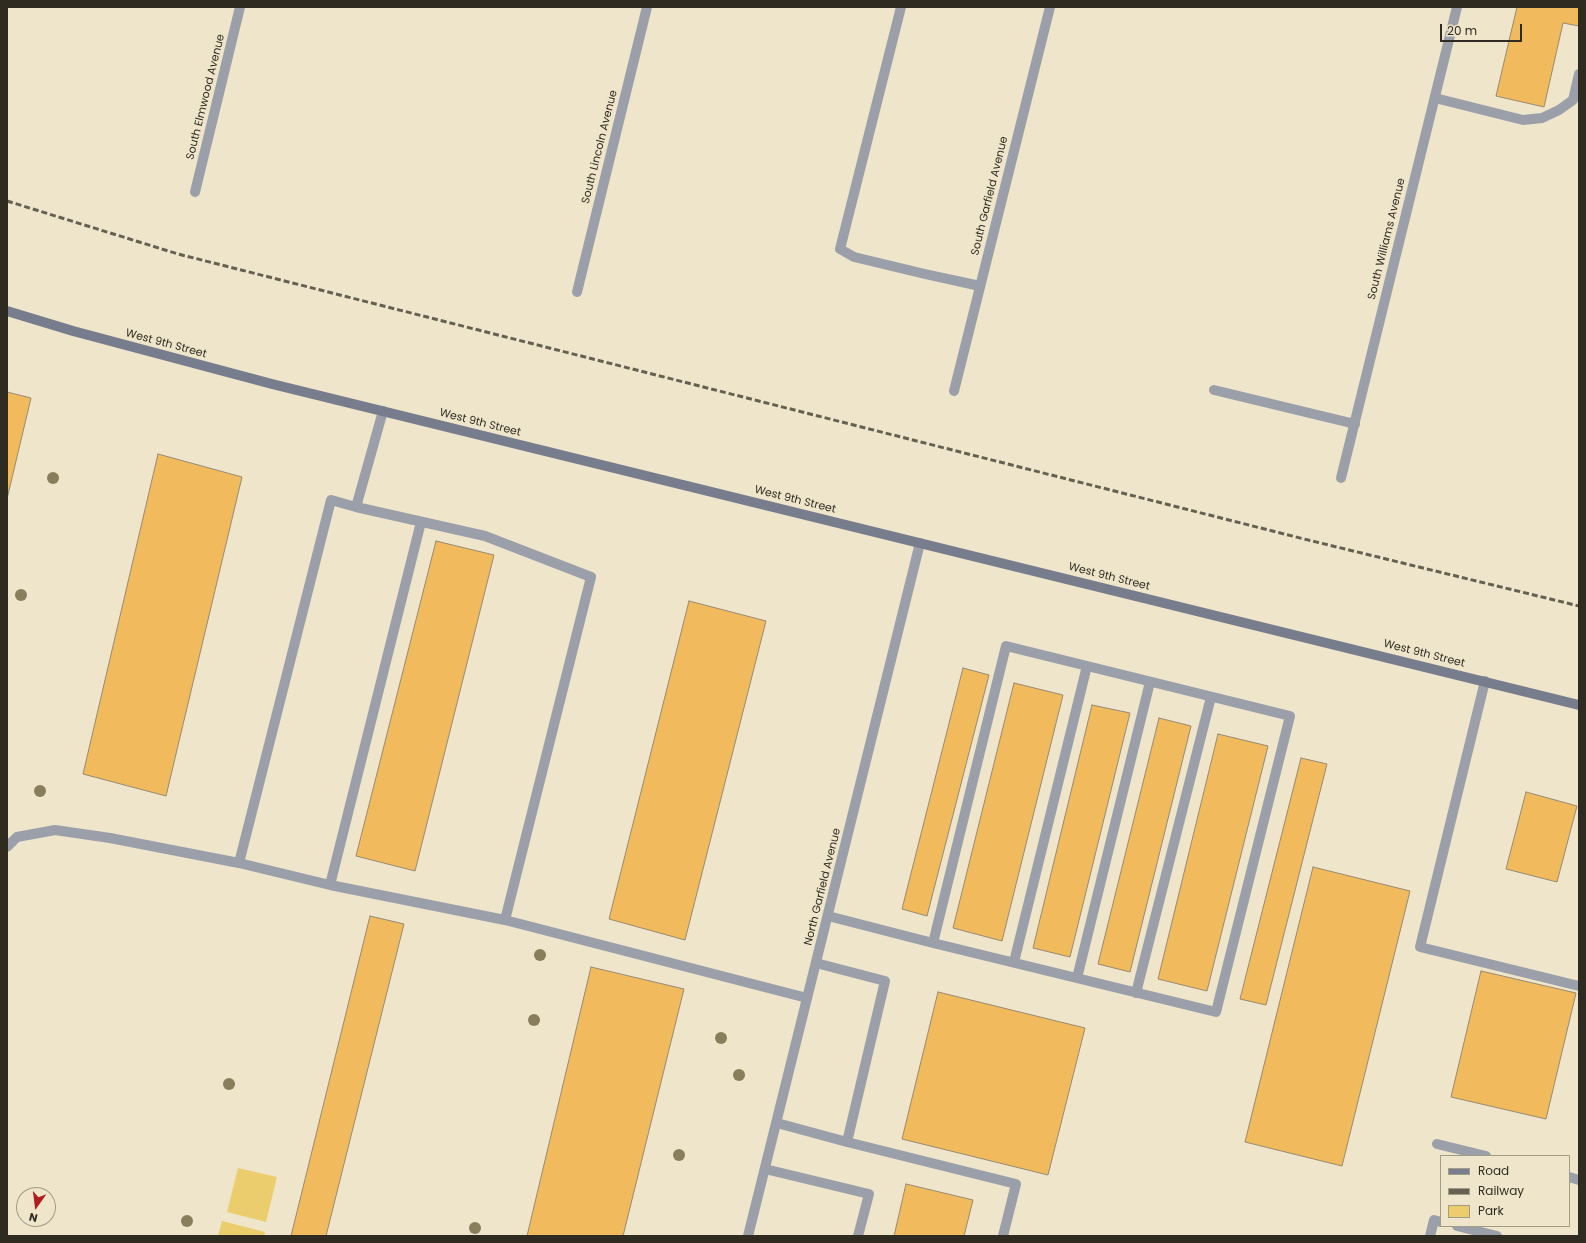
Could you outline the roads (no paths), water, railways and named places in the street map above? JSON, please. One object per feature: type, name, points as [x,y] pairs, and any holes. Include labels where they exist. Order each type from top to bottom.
[{"type":"street","name":"South Elmwood Avenue","points":[[195,192],[240,7]]},
{"type":"street","name":"South Lincoln Avenue","points":[[577,292],[647,7]]},
{"type":"street","points":[[901,7],[860,164],[840,248],[854,257],[980,286]]},
{"type":"street","name":"South Garfield Avenue","points":[[954,391],[1050,7]]},
{"type":"street","name":"South Williams Avenue","points":[[1341,478],[1457,7]]},
{"type":"street","points":[[1435,98],[1523,120],[1542,118],[1559,110],[1573,100],[1579,74]]},
{"type":"street","name":"West 9th Street","points":[[7,310],[81,334],[272,384],[1579,705]]},
{"type":"street","points":[[1214,390],[1355,424]]},
{"type":"street","points":[[356,507],[383,411]]},
{"type":"street","points":[[239,864],[331,500],[485,536],[591,577],[505,920]]},
{"type":"street","points":[[330,885],[421,522]]},
{"type":"street","name":"North Garfield Avenue","points":[[748,1236],[920,543]]},
{"type":"street","points":[[828,916],[933,943],[1216,1012],[1290,716],[1006,646],[933,943]]},
{"type":"street","points":[[1014,962],[1087,666]]},
{"type":"street","points":[[1485,681],[1420,947],[1579,986]]},
{"type":"street","points":[[1077,978],[1150,682]]},
{"type":"street","points":[[1136,992],[1211,697]]},
{"type":"street","points":[[7,848],[17,837],[55,830],[110,838],[239,864],[330,885],[505,920],[807,998]]},
{"type":"street","points":[[816,963],[884,981],[847,1142]]},
{"type":"street","points":[[777,1123],[1016,1184],[1003,1236]]},
{"type":"street","points":[[1437,1144],[1482,1155]]},
{"type":"street","points":[[765,1169],[868,1194],[858,1236]]},
{"type":"street","points":[[1430,1236],[1434,1220],[1440,1222]]},
{"type":"street","points":[[1461,1227],[1497,1236]]},
{"type":"railway","points":[[7,201],[178,254],[1304,539],[1579,606]]}]
